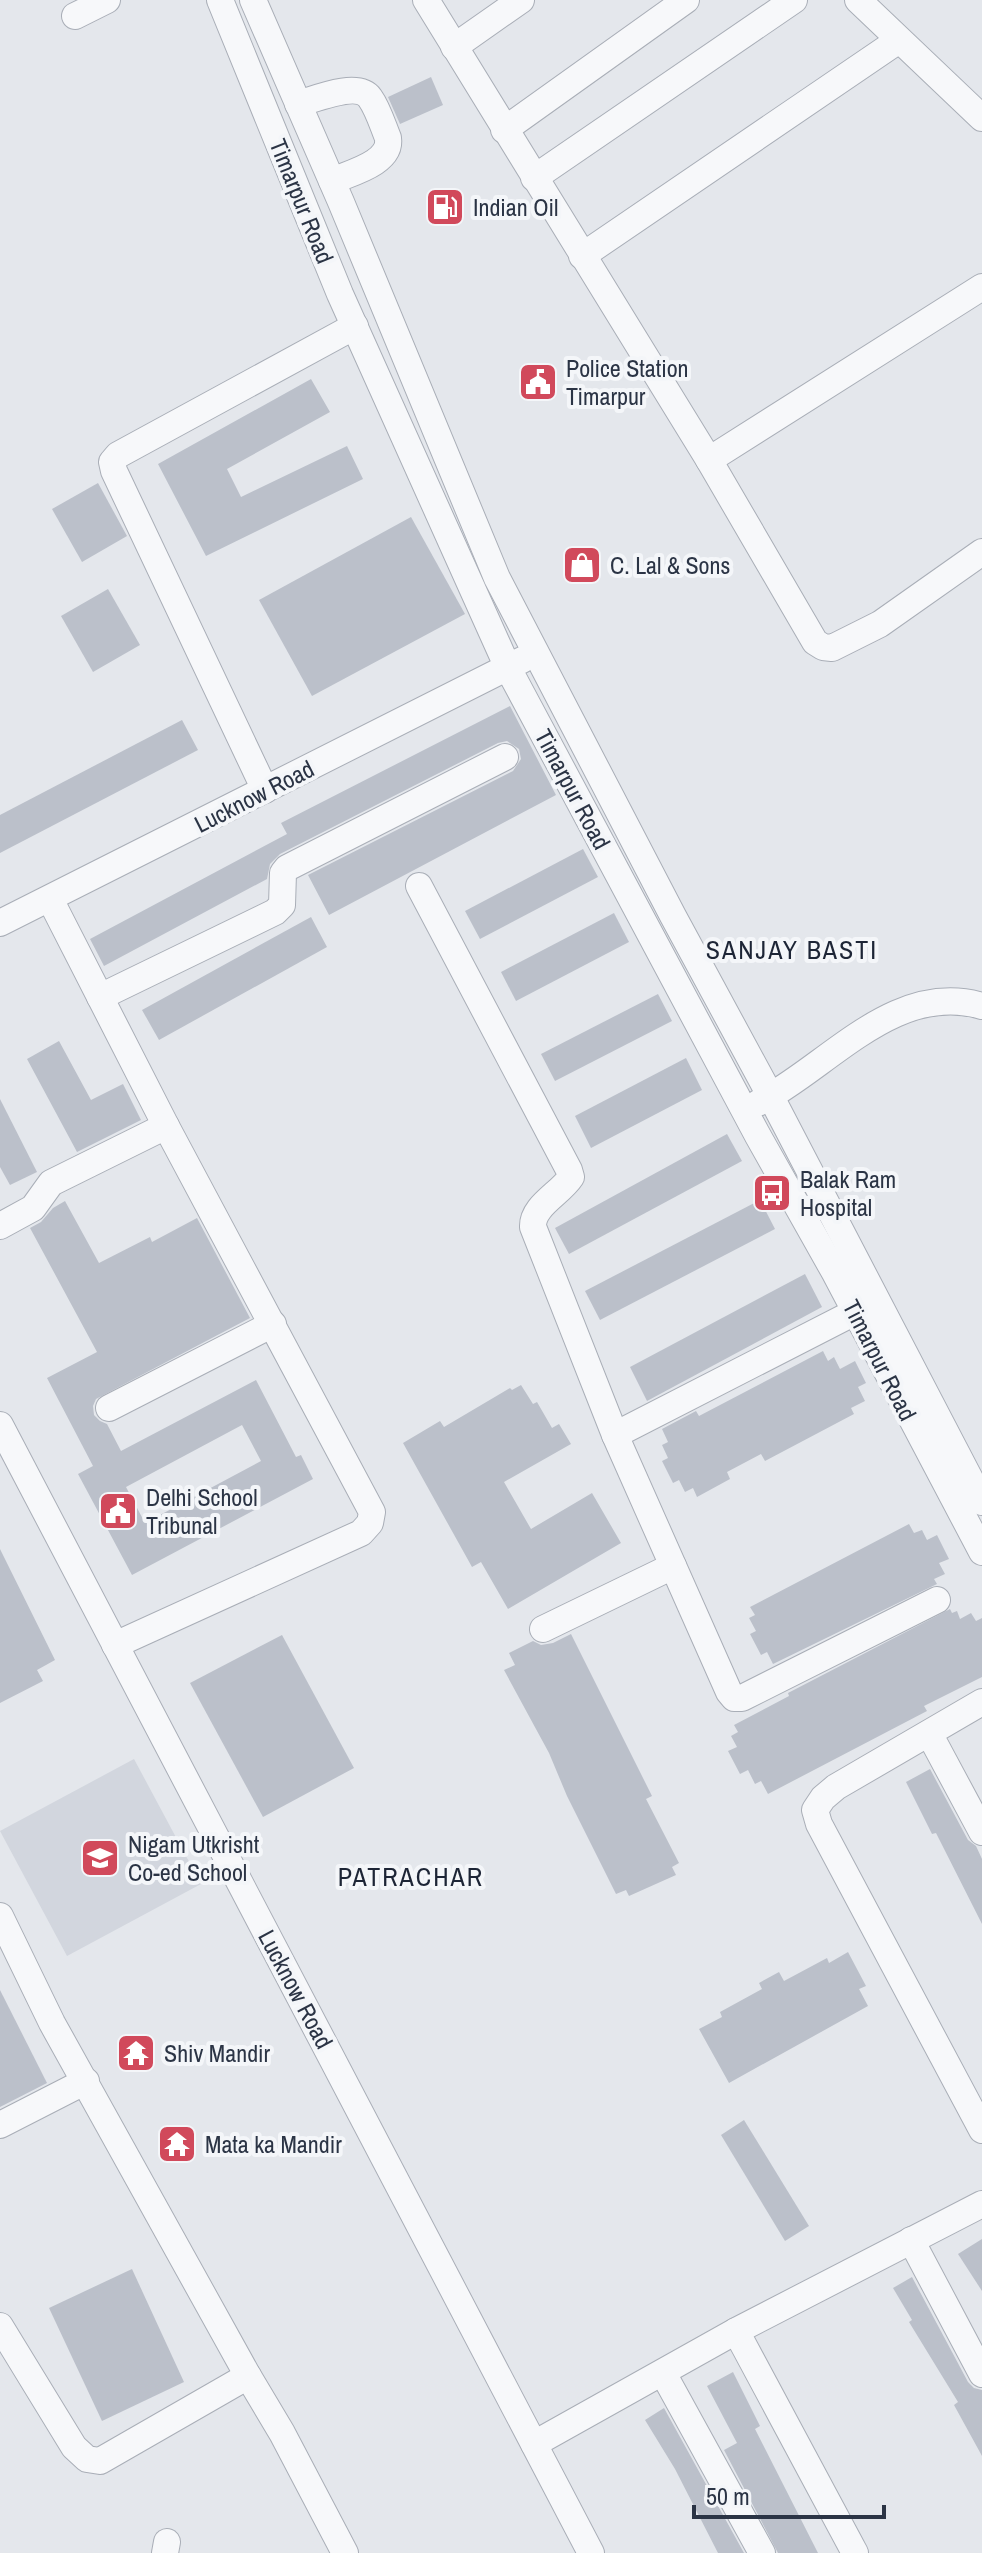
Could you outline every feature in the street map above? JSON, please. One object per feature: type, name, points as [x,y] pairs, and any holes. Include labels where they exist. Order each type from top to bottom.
[{"type":"street","points":[[75,16],[107,0]]},
{"type":"street","name":"Timarpur Road","points":[[253,0],[332,181],[485,551],[673,916],[982,1502]]},
{"type":"street","points":[[426,0],[709,460],[815,642],[832,648],[880,624],[982,552]]},
{"type":"street","points":[[454,47],[521,0]]},
{"type":"street","points":[[504,130],[686,0]]},
{"type":"street","points":[[534,178],[794,0]]},
{"type":"street","points":[[858,0],[982,118]]},
{"type":"street","name":"Timarpur Road","points":[[223,1],[355,326],[508,668],[982,1552]]},
{"type":"street","points":[[582,256],[899,40]]},
{"type":"street","points":[[298,104],[347,90],[364,92],[370,98],[388,138],[390,144],[385,154],[332,181]]},
{"type":"street","points":[[709,460],[982,287]]},
{"type":"street","points":[[265,790],[112,462],[118,455],[355,326]]},
{"type":"street","name":"Lucknow Road","points":[[0,923],[536,652]]},
{"type":"street","points":[[100,997],[275,912],[282,905],[283,873],[287,868],[505,757]]},
{"type":"street","points":[[419,886],[569,1170],[571,1177],[535,1214],[533,1227],[615,1435],[729,1692],[734,1698],[742,1698],[937,1600]]},
{"type":"street","points":[[50,899],[166,1126],[372,1512],[370,1523],[361,1533],[115,1645]]},
{"type":"street","points":[[744,1110],[771,1097],[884,1018],[932,1003],[966,1002],[982,1006]]},
{"type":"street","points":[[0,1226],[33,1208],[51,1183],[166,1126]]},
{"type":"street","points":[[615,1435],[855,1312]]},
{"type":"street","points":[[109,1408],[273,1324]]},
{"type":"street","name":"Lucknow Road","points":[[0,1425],[591,2553]]},
{"type":"street","points":[[543,1629],[673,1566]]},
{"type":"street","points":[[982,1702],[836,1787],[815,1810],[819,1824],[982,2130]]},
{"type":"street","points":[[930,1735],[982,1832]]},
{"type":"street","points":[[0,1916],[52,2023],[282,2433],[345,2553]]},
{"type":"street","points":[[0,2125],[86,2081]]},
{"type":"street","points":[[534,2444],[736,2331],[982,2204]]},
{"type":"street","points":[[911,2240],[982,2374]]},
{"type":"street","points":[[0,2326],[74,2447],[87,2459],[100,2461],[248,2376]]},
{"type":"street","points":[[736,2331],[855,2553]]},
{"type":"street","points":[[663,2373],[762,2553]]},
{"type":"shaded area","name":"Nigam Utkrisht Co-ed School","points":[[134,1759],[201,1884],[67,1956],[0,1831]]},
{"type":"building","points":[[431,77],[443,105],[400,124],[388,97]]},
{"type":"building","points":[[311,379],[330,412],[227,469],[241,497],[347,446],[363,479],[206,556],[158,464]]},
{"type":"building","points":[[98,483],[127,536],[82,562],[52,509]]},
{"type":"building","points":[[411,517],[465,614],[312,696],[259,600]]},
{"type":"building","points":[[108,589],[140,645],[93,672],[61,616]]},
{"type":"building","points":[[510,706],[556,795],[329,915],[308,875],[513,771],[521,759],[519,749],[507,741],[498,743],[280,854],[270,864],[267,879],[104,966],[90,939],[287,834],[281,823]]},
{"type":"building","points":[[182,720],[198,750],[0,853],[0,815]]},
{"type":"building","points":[[583,849],[598,877],[480,939],[465,911]]},
{"type":"building","points":[[614,913],[629,942],[516,1001],[501,972]]},
{"type":"building","points":[[311,917],[327,947],[159,1040],[142,1010]]},
{"type":"building","points":[[658,994],[672,1021],[555,1081],[541,1054]]},
{"type":"building","points":[[59,1041],[91,1100],[123,1084],[141,1120],[77,1152],[27,1059]]},
{"type":"building","points":[[686,1058],[702,1090],[591,1148],[575,1116]]},
{"type":"building","points":[[0,1099],[37,1172],[10,1185],[0,1167]]},
{"type":"building","points":[[727,1134],[742,1161],[569,1254],[555,1228]]},
{"type":"building","points":[[760,1200],[775,1229],[600,1320],[585,1291]]},
{"type":"building","points":[[65,1201],[99,1263],[150,1237],[152,1242],[197,1218],[250,1318],[96,1399],[94,1415],[107,1424],[121,1451],[256,1380],[296,1457],[301,1455],[313,1479],[132,1575],[78,1474],[93,1466],[47,1378],[97,1352],[30,1228],[41,1222],[53,1208]],"holes":[[[242,1425],[261,1461],[145,1523],[126,1487]]]},
{"type":"building","points":[[805,1274],[822,1307],[647,1401],[630,1367]]},
{"type":"building","points":[[823,1351],[828,1361],[834,1357],[840,1369],[855,1361],[866,1383],[858,1387],[865,1401],[851,1408],[854,1414],[765,1461],[761,1454],[727,1472],[730,1479],[697,1497],[693,1488],[685,1492],[679,1480],[673,1483],[662,1461],[668,1458],[662,1445],[668,1442],[662,1429],[696,1411],[699,1416]]},
{"type":"building","points":[[521,1385],[533,1404],[537,1402],[552,1428],[559,1424],[571,1444],[504,1482],[531,1529],[592,1493],[621,1543],[508,1609],[481,1562],[472,1567],[403,1443],[440,1421],[444,1427],[510,1388],[512,1390]]},
{"type":"building","points":[[909,1524],[914,1533],[922,1530],[927,1540],[937,1535],[949,1559],[939,1563],[945,1574],[934,1579],[937,1584],[773,1664],[767,1652],[761,1655],[750,1634],[756,1631],[749,1618],[755,1615],[750,1607]]},
{"type":"building","points":[[0,1549],[55,1660],[37,1670],[43,1681],[0,1703]]},
{"type":"building","points":[[950,1609],[952,1613],[957,1611],[960,1619],[971,1613],[976,1621],[982,1618],[982,1677],[924,1706],[927,1711],[768,1794],[761,1781],[755,1784],[748,1770],[740,1774],[728,1751],[737,1747],[731,1736],[738,1732],[734,1725],[789,1696],[788,1693]]},
{"type":"building","points":[[571,1634],[652,1796],[646,1799],[679,1863],[672,1867],[676,1875],[629,1896],[626,1890],[616,1894],[549,1753],[504,1670],[515,1665],[509,1653],[533,1641],[541,1645],[553,1643]]},
{"type":"building","points":[[282,1635],[354,1768],[263,1817],[190,1683]]},
{"type":"building","points":[[930,1769],[968,1840],[976,1846],[982,1859],[982,1924],[906,1782]]},
{"type":"building","points":[[848,1952],[866,1986],[859,1989],[868,2006],[729,2083],[699,2029],[722,2017],[720,2012],[762,1989],[759,1983],[779,1972],[784,1981],[827,1958],[829,1963]]},
{"type":"building","points":[[0,1990],[47,2083],[0,2107]]},
{"type":"building","points":[[744,2120],[809,2226],[785,2241],[721,2135]]},
{"type":"building","points":[[982,2239],[982,2291],[958,2254]]},
{"type":"building","points":[[132,2269],[184,2382],[102,2421],[49,2308]]},
{"type":"building","points":[[912,2277],[968,2382],[982,2390],[982,2456],[954,2405],[958,2402],[909,2322],[912,2320],[893,2288]]},
{"type":"building","points":[[733,2372],[760,2426],[755,2429],[818,2553],[778,2553],[724,2450],[737,2443],[707,2386]]},
{"type":"building","points":[[664,2408],[744,2553],[718,2553],[675,2469],[645,2420]]},
{"type":"place","name":"Indian Oil","points":[[445,207]]},
{"type":"place","name":"Police Station Timarpur","points":[[538,382]]},
{"type":"place","name":"C. Lal & Sons","points":[[582,565]]},
{"type":"place","name":"Balak Ram Hospital","points":[[772,1193]]},
{"type":"place","name":"Delhi School Tribunal","points":[[118,1511]]},
{"type":"place","name":"Nigam Utkrisht Co-ed School","points":[[100,1858]]},
{"type":"place","name":"Shiv Mandir","points":[[136,2053]]},
{"type":"place","name":"Mata ka Mandir","points":[[177,2144]]},
{"type":"district","name":"SANJAY BASTI","points":[[792,949]]},
{"type":"district","name":"PATRACHAR","points":[[411,1876]]}]
